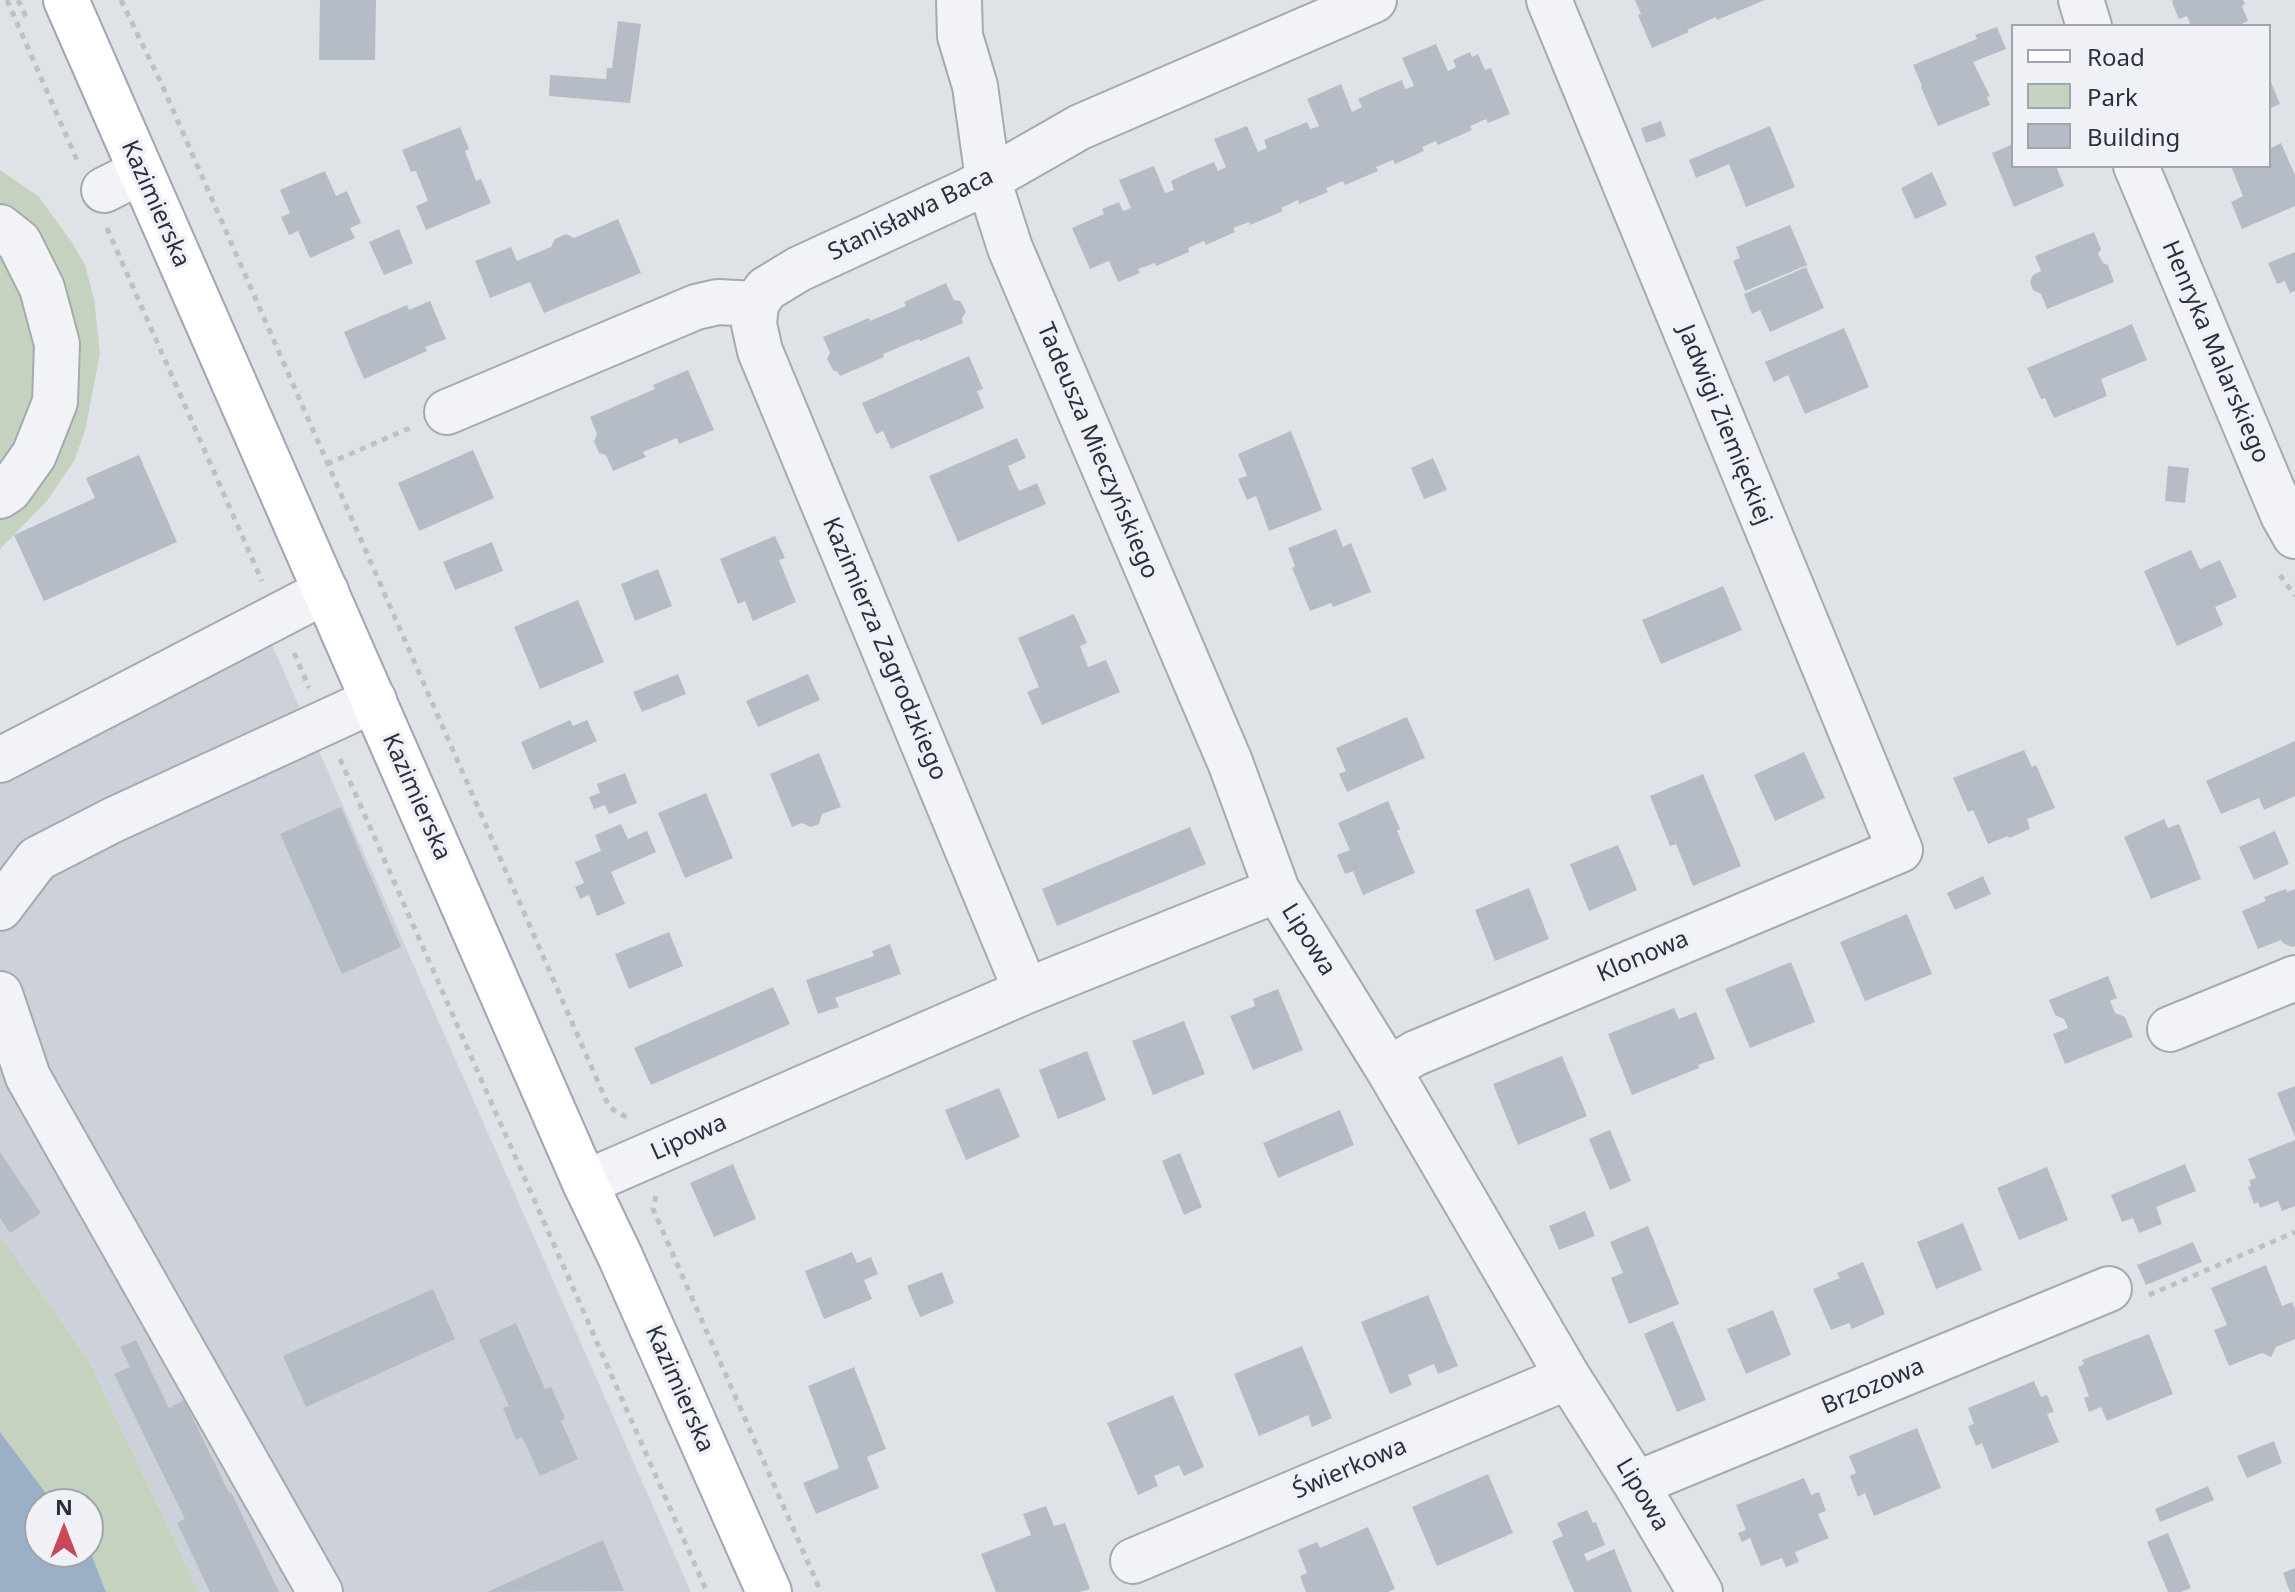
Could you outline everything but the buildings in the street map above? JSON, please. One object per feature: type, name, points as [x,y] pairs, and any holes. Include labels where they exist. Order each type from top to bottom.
[{"type":"main road","name":"Kazimierska","points":[[66,0],[107,188],[326,591],[585,1183],[769,1592]]},
{"type":"street","name":"Tadeusza Mieczyńskiego","points":[[959,0],[960,36],[975,86],[988,179],[1010,248],[1230,762],[1277,890]]},
{"type":"street","name":"Stanisława Baca","points":[[756,304],[766,289],[799,269],[957,196],[1080,127],[1374,0]]},
{"type":"street","name":"Jadwigi Ziemięckiej","points":[[1549,0],[1900,850]]},
{"type":"street","points":[[2081,0],[2088,24]]},
{"type":"street","name":"Henryka Malarskiego","points":[[2137,168],[2283,515],[2295,536]]},
{"type":"street","points":[[0,227],[19,242],[42,288],[57,344],[55,402],[34,455],[9,490],[0,496]]},
{"type":"street","points":[[447,412],[696,307],[718,302],[756,304]]},
{"type":"street","name":"Kazimierza Zagrodzkiego","points":[[756,304],[754,324],[760,351],[1026,991]]},
{"type":"street","points":[[0,760],[326,591]]},
{"type":"street","points":[[0,908],[37,859],[113,820],[374,700]]},
{"type":"street","name":"Klonowa","points":[[1388,1069],[1416,1053],[1900,850]]},
{"type":"street","name":"Lipowa","points":[[585,1183],[1026,991],[1277,890],[1388,1069],[1568,1377],[1700,1592]]},
{"type":"street","points":[[2170,1029],[2295,978]]},
{"type":"street","points":[[0,994],[28,1077],[320,1592]]},
{"type":"street","name":"Brzozowa","points":[[1636,1484],[2109,1289]]},
{"type":"street","name":"Świerkowa","points":[[1133,1561],[1568,1377]]},
{"type":"path","points":[[7,0],[107,188],[277,615],[707,1592]]},
{"type":"path","points":[[121,0],[163,87],[609,1107],[640,1125],[653,1154],[661,1174],[653,1209],[821,1592]]},
{"type":"path","points":[[327,464],[447,412]]},
{"type":"path","points":[[2109,1289],[2146,1296],[2295,1232]]},
{"type":"shaded area","points":[[268,636],[691,1592],[199,1592],[89,1361],[0,1235],[0,781]]},
{"type":"green space","points":[[0,170],[38,196],[85,265],[94,299],[100,353],[85,431],[74,461],[46,502],[0,549]]},
{"type":"green space","points":[[0,1235],[89,1361],[199,1592],[106,1592],[97,1568],[104,1568],[104,1488],[42,1488],[0,1432]]},
{"type":"water","points":[[0,1432],[42,1488],[24,1488],[24,1568],[97,1568],[106,1592],[0,1592]]}]
